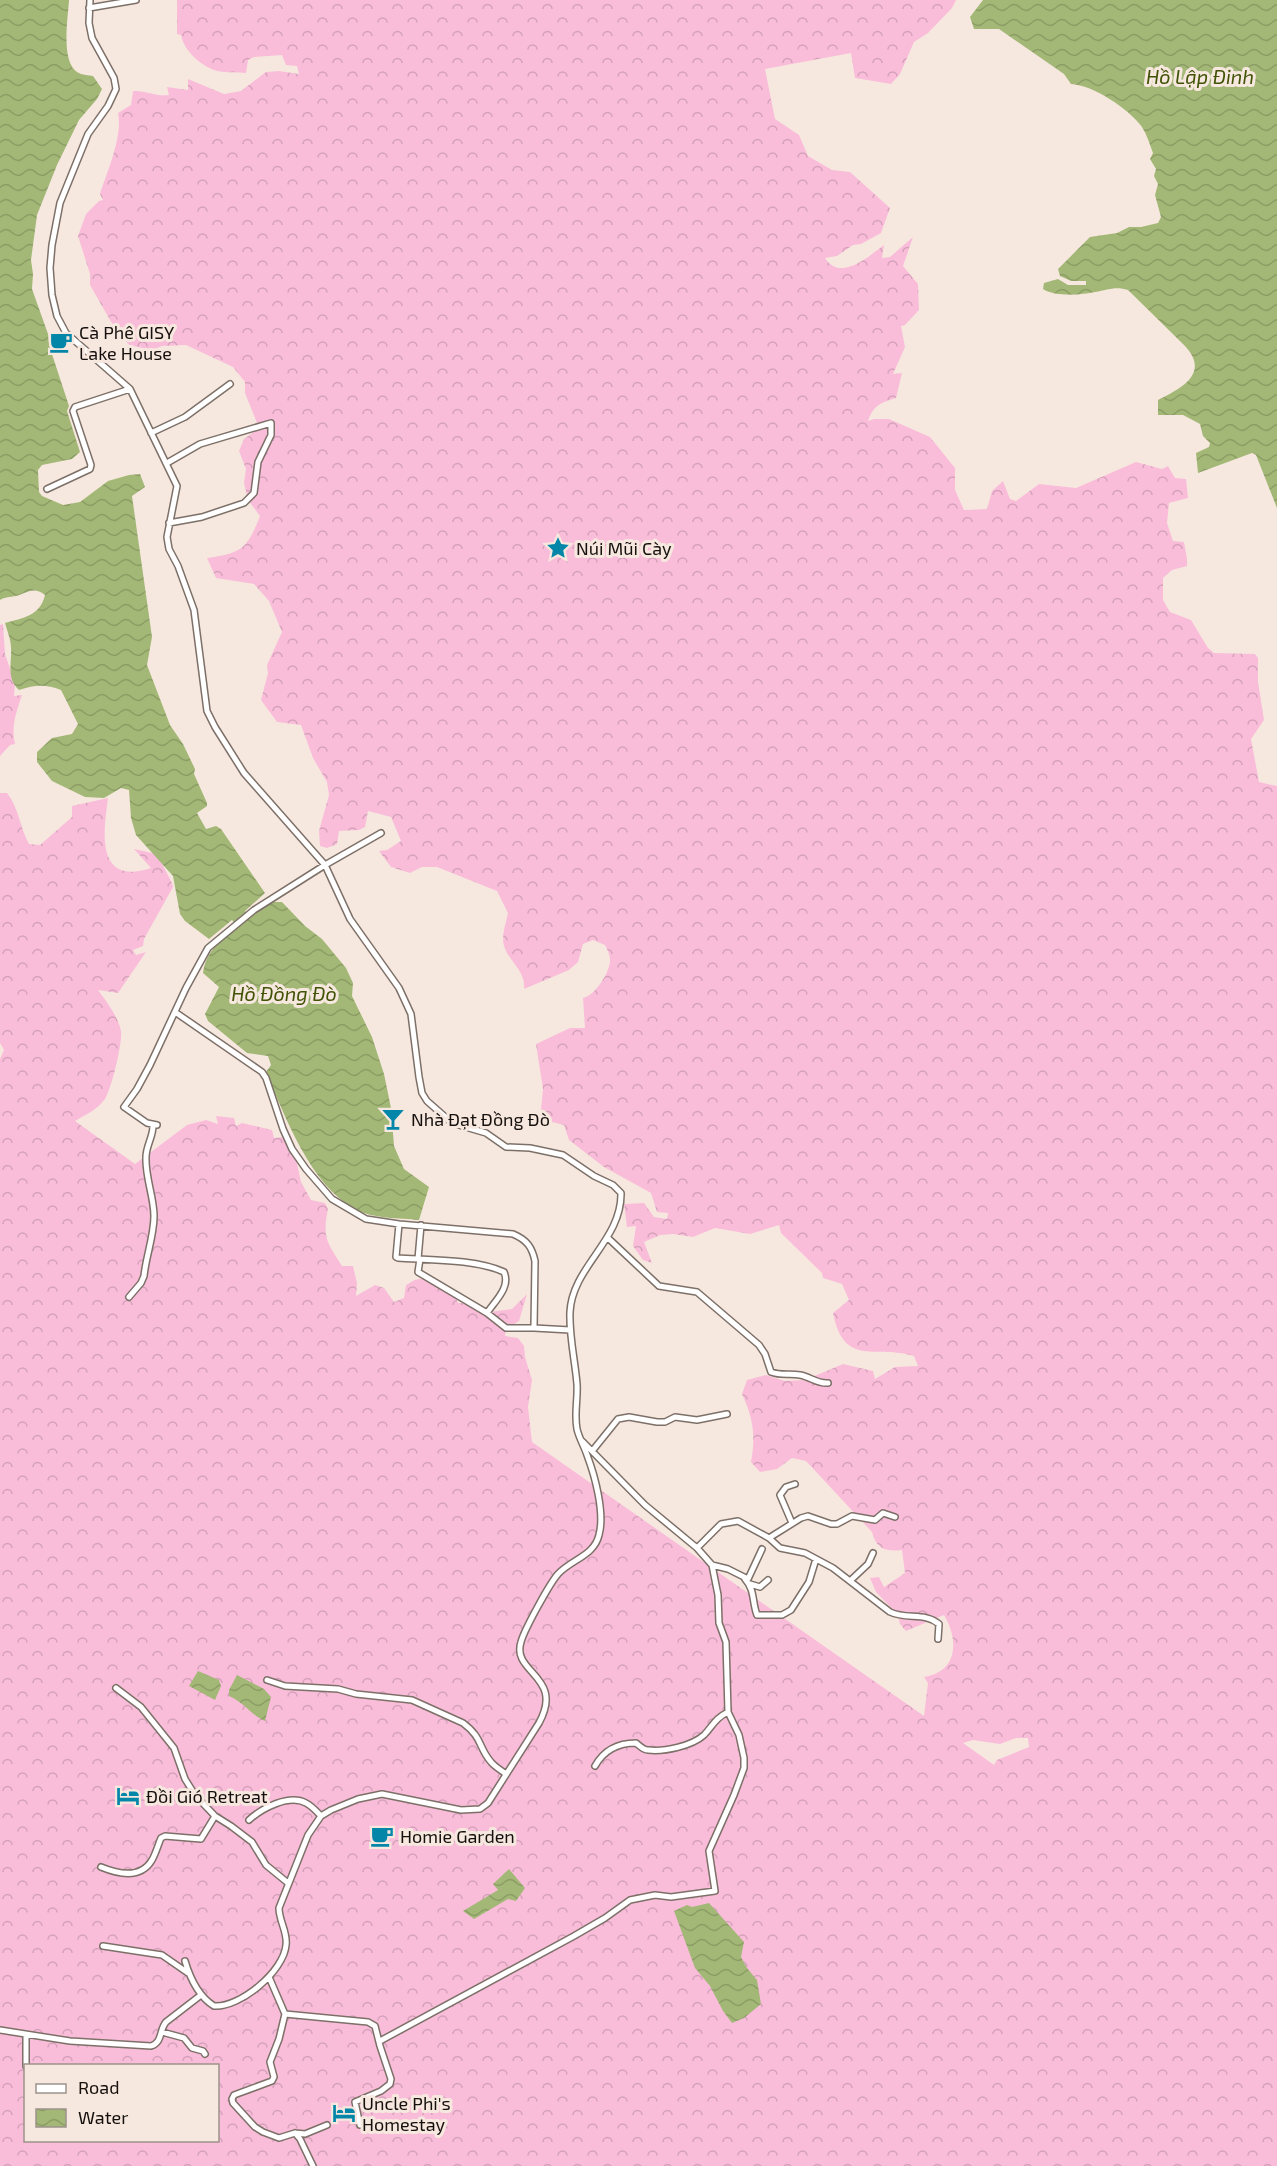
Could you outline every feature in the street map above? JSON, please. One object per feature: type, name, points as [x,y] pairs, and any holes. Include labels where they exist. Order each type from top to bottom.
[{"type":"street","points":[[90,0],[92,38],[114,78],[116,88],[108,106],[88,134],[60,203],[52,244],[50,268],[52,295],[57,316],[66,333],[130,389],[177,486],[167,537],[169,549],[178,566],[194,610],[207,711],[244,772],[325,865],[351,918],[386,968],[409,1007],[422,1093],[427,1101],[452,1124],[486,1133],[506,1148],[530,1148],[563,1155],[619,1190],[621,1196],[620,1206],[608,1238],[574,1289],[570,1309],[570,1330],[577,1386],[576,1419],[592,1470],[602,1526],[596,1546],[558,1575],[550,1586],[520,1644],[523,1658],[546,1689],[546,1711],[488,1803],[480,1809],[454,1809],[382,1794],[358,1799],[321,1816],[308,1835],[279,1908],[286,1946],[269,1977],[247,1995],[227,2004],[214,2006],[201,1995],[188,1973],[185,1961]]},
{"type":"street","points":[[89,8],[136,0]]},
{"type":"street","points":[[151,433],[185,417],[230,384]]},
{"type":"street","points":[[47,489],[90,469],[91,465],[73,411],[75,407],[130,389]]},
{"type":"street","points":[[167,463],[200,444],[271,423],[271,435],[258,462],[254,493],[249,499],[244,503],[202,517],[169,524]]},
{"type":"street","points":[[129,1297],[144,1276],[153,1228],[153,1210],[146,1159],[155,1125],[124,1107],[150,1065],[208,948],[254,910],[381,833]]},
{"type":"street","points":[[175,1011],[262,1072],[291,1149],[326,1193],[366,1219],[513,1234],[526,1241],[533,1251],[535,1261],[534,1328]]},
{"type":"street","points":[[399,1224],[396,1257],[488,1267],[504,1272],[506,1276],[503,1290],[487,1313]]},
{"type":"street","points":[[421,1225],[418,1272],[487,1313],[506,1328],[570,1330]]},
{"type":"street","points":[[608,1238],[659,1286],[692,1290],[706,1298],[759,1345],[765,1354],[771,1372],[802,1375],[816,1382],[828,1383]]},
{"type":"street","points":[[593,1450],[623,1416],[665,1422],[675,1417],[697,1420],[727,1414]]},
{"type":"street","points":[[380,2041],[574,1936],[630,1900],[655,1895],[671,1897],[715,1891],[709,1851],[744,1768],[739,1735],[728,1712],[726,1642],[719,1623],[718,1595],[712,1565],[697,1548],[645,1505],[581,1440]]},
{"type":"street","points":[[792,1523],[780,1496],[786,1487],[795,1484]]},
{"type":"street","points":[[769,1538],[808,1516],[837,1524],[852,1516],[875,1520],[882,1513],[895,1517]]},
{"type":"street","points":[[697,1548],[721,1524],[734,1520],[769,1538],[780,1548],[805,1553],[816,1559],[851,1580],[897,1616],[924,1616],[934,1619],[939,1624],[938,1639]]},
{"type":"street","points":[[745,1579],[749,1576],[762,1549]]},
{"type":"street","points":[[851,1580],[867,1564],[873,1553]]},
{"type":"street","points":[[712,1565],[728,1569],[750,1584],[753,1590],[752,1602],[757,1615],[787,1614],[796,1605],[809,1582],[816,1559]]},
{"type":"street","points":[[750,1584],[760,1587],[768,1580]]},
{"type":"street","points":[[267,1680],[285,1686],[338,1689],[356,1694],[412,1700],[471,1728],[491,1763],[506,1774]]},
{"type":"street","points":[[116,1688],[141,1707],[167,1738],[178,1755],[185,1779],[195,1796],[215,1816],[252,1842],[266,1865],[288,1883]]},
{"type":"street","points":[[595,1766],[606,1751],[621,1745],[636,1743],[644,1750],[649,1750],[666,1749],[695,1741],[706,1733],[717,1718],[728,1712]]},
{"type":"street","points":[[249,1820],[261,1810],[294,1801],[309,1805],[321,1816]]},
{"type":"street","points":[[101,1867],[135,1874],[144,1870],[152,1860],[162,1838],[165,1836],[201,1839],[215,1816]]},
{"type":"street","points":[[103,1946],[162,1955],[188,1973]]},
{"type":"street","points":[[269,1977],[285,2014],[270,2062],[274,2077],[272,2080],[234,2095],[233,2103],[249,2122],[263,2132],[279,2138],[295,2133],[305,2134],[327,2125]]},
{"type":"street","points":[[0,2030],[83,2042],[151,2046],[156,2044],[166,2022],[201,1995]]},
{"type":"street","points":[[285,2014],[373,2023],[391,2079],[390,2084],[381,2091],[355,2102],[360,2125]]},
{"type":"street","points":[[162,2032],[184,2038],[190,2047],[203,2051],[205,2054]]},
{"type":"street","points":[[26,2035],[26,2064]]},
{"type":"street","points":[[295,2133],[314,2166]]},
{"type":"green space","points":[[177,0],[956,0],[952,8],[928,33],[914,42],[900,74],[891,84],[855,78],[851,53],[765,69],[775,119],[799,135],[808,156],[832,170],[850,172],[890,208],[881,233],[861,244],[853,245],[837,256],[825,258],[831,265],[846,268],[854,265],[884,245],[882,258],[890,257],[913,237],[903,266],[918,284],[919,310],[905,325],[901,326],[905,347],[893,374],[902,373],[896,398],[878,405],[868,421],[889,419],[930,437],[955,468],[955,490],[964,510],[987,509],[992,491],[1003,481],[1010,499],[1016,501],[1039,484],[1076,488],[1136,462],[1162,469],[1168,466],[1175,478],[1186,479],[1188,498],[1169,503],[1167,523],[1173,541],[1184,542],[1187,566],[1172,570],[1163,578],[1163,600],[1170,612],[1191,620],[1208,648],[1214,653],[1255,654],[1258,658],[1258,682],[1264,720],[1251,739],[1259,782],[1277,786],[1277,2166],[0,2166],[0,1059],[4,1050],[0,1043],[0,793],[7,793],[11,799],[29,844],[40,845],[72,817],[72,806],[108,798],[105,841],[112,863],[120,870],[133,872],[151,868],[134,849],[157,854],[173,887],[144,939],[143,946],[133,950],[136,955],[146,952],[118,993],[98,990],[117,1020],[121,1031],[120,1045],[105,1099],[95,1109],[75,1121],[135,1164],[187,1125],[206,1120],[218,1124],[216,1116],[234,1118],[236,1126],[242,1123],[272,1130],[274,1138],[291,1136],[301,1182],[311,1200],[325,1203],[328,1209],[326,1233],[329,1245],[342,1266],[353,1266],[357,1283],[356,1296],[375,1285],[384,1288],[394,1302],[404,1298],[406,1285],[419,1279],[425,1279],[448,1289],[458,1303],[482,1313],[512,1309],[527,1294],[519,1321],[506,1329],[505,1336],[518,1338],[524,1346],[532,1380],[528,1407],[532,1442],[924,1716],[928,1683],[924,1677],[944,1669],[952,1654],[953,1644],[949,1625],[944,1615],[906,1631],[900,1624],[898,1615],[876,1592],[870,1578],[879,1577],[884,1587],[905,1573],[902,1550],[887,1550],[879,1546],[872,1532],[806,1461],[792,1458],[777,1469],[760,1472],[751,1462],[752,1427],[742,1394],[747,1380],[766,1375],[785,1381],[805,1380],[843,1364],[873,1371],[875,1379],[895,1367],[918,1366],[914,1356],[864,1351],[845,1342],[838,1330],[833,1313],[849,1300],[842,1284],[823,1278],[822,1273],[781,1233],[779,1225],[750,1234],[715,1228],[693,1237],[660,1235],[644,1242],[652,1263],[643,1260],[633,1246],[636,1226],[627,1227],[624,1204],[644,1203],[654,1217],[667,1219],[668,1213],[657,1212],[651,1193],[604,1167],[569,1140],[564,1125],[548,1121],[541,1109],[543,1089],[536,1044],[570,1028],[585,1028],[583,998],[597,988],[610,964],[605,945],[593,940],[583,944],[578,962],[569,970],[524,989],[520,972],[504,946],[503,934],[508,913],[497,891],[437,867],[422,867],[410,873],[391,867],[379,851],[387,850],[401,841],[391,817],[368,811],[365,827],[359,830],[339,831],[337,844],[327,848],[320,846],[319,831],[329,795],[327,782],[313,758],[301,725],[277,722],[261,700],[268,673],[267,665],[282,632],[269,601],[254,584],[216,578],[207,558],[228,554],[242,548],[251,536],[260,516],[248,500],[244,483],[246,469],[239,451],[244,439],[259,428],[245,393],[245,382],[233,367],[186,345],[162,346],[152,350],[129,345],[114,327],[90,285],[90,274],[78,236],[86,214],[103,200],[100,194],[116,143],[118,113],[131,105],[133,91],[169,95],[167,87],[188,90],[188,79],[224,94],[241,91],[266,72],[299,74],[297,66],[286,65],[282,55],[254,57],[248,60],[246,73],[217,71],[205,66],[194,57],[186,47],[181,35],[177,34]],"holes":[[[1016,1738],[1028,1738],[1029,1747],[997,1760],[994,1765],[963,1743],[973,1740],[1000,1744]]]},
{"type":"green space","points":[[3,624],[5,654],[15,683],[14,696],[22,695],[14,725],[15,744],[10,745],[0,756],[0,625]]},
{"type":"water","name":"Hồ Đồng Đò","points":[[0,0],[69,0],[66,40],[69,60],[79,73],[93,76],[102,89],[97,99],[79,120],[57,165],[37,215],[31,260],[32,289],[48,334],[49,345],[69,406],[67,411],[80,452],[72,459],[42,465],[38,470],[39,492],[42,496],[63,505],[80,502],[108,481],[140,474],[145,487],[132,496],[152,637],[147,665],[170,725],[183,744],[195,769],[194,774],[207,803],[207,806],[197,813],[206,829],[216,826],[221,829],[265,893],[245,911],[250,916],[273,902],[282,902],[305,926],[322,939],[346,968],[353,983],[352,996],[372,1037],[384,1074],[391,1108],[394,1146],[404,1169],[429,1187],[419,1220],[370,1215],[355,1209],[339,1198],[312,1167],[291,1128],[266,1072],[271,1065],[268,1056],[247,1053],[208,1021],[205,1014],[219,987],[203,973],[207,958],[215,946],[237,926],[232,920],[209,939],[185,921],[180,914],[173,876],[136,835],[131,818],[129,790],[121,788],[104,798],[85,797],[52,781],[37,762],[37,752],[52,738],[72,734],[78,724],[61,690],[40,686],[19,690],[12,681],[11,645],[5,623],[35,612],[43,602],[45,595],[41,592],[30,591],[0,600]]},
{"type":"water","name":"Hồ Lập Đinh","points":[[983,0],[1277,0],[1277,508],[1256,455],[1252,453],[1198,473],[1196,453],[1209,447],[1210,443],[1203,436],[1200,424],[1183,415],[1158,415],[1158,400],[1184,385],[1194,372],[1195,364],[1192,355],[1184,345],[1128,290],[1115,288],[1068,295],[1043,289],[1044,283],[1058,279],[1068,285],[1086,285],[1086,281],[1071,281],[1060,276],[1058,269],[1090,237],[1117,233],[1129,227],[1158,223],[1161,217],[1155,195],[1158,184],[1154,176],[1156,169],[1150,159],[1153,153],[1142,127],[1120,106],[1100,93],[1071,84],[1064,74],[999,29],[974,29],[970,17]]},
{"type":"water","points":[[198,1671],[219,1680],[221,1686],[215,1700],[189,1686]]},
{"type":"water","points":[[237,1675],[264,1689],[271,1697],[265,1721],[229,1696],[229,1690]]},
{"type":"water","points":[[509,1869],[525,1888],[516,1901],[508,1899],[474,1919],[463,1911],[498,1890],[493,1884]]},
{"type":"water","points":[[709,1903],[744,1942],[741,1957],[757,1980],[761,2004],[744,2018],[732,2023],[710,1986],[695,1968],[674,1911],[687,1905],[692,1907]]},
{"type":"place","name":"Cà Phê GISY Lake House","points":[[61,342]]},
{"type":"place","name":"Núi Mũi Cày","points":[[558,548]]},
{"type":"place","name":"Nhà Đạt Đồng Đò","points":[[393,1119]]},
{"type":"place","name":"Đồi Gió Retreat","points":[[128,1796]]},
{"type":"place","name":"Homie Garden","points":[[382,1836]]},
{"type":"place","name":"Uncle Phi's Homestay","points":[[344,2113]]}]
